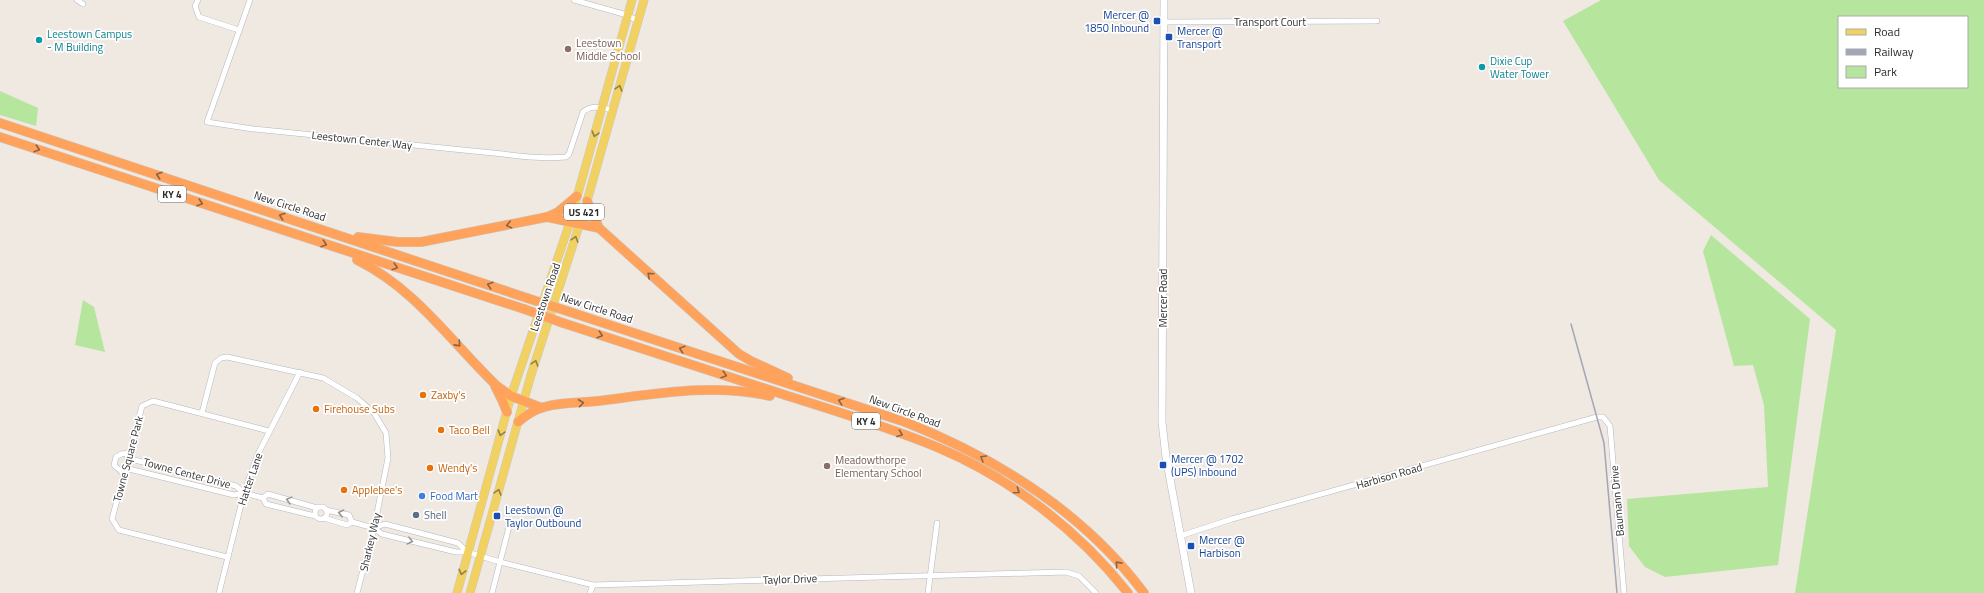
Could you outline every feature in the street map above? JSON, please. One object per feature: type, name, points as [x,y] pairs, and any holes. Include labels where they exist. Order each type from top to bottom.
[{"type":"highway","name":"New Circle Road","points":[[0,123],[826,396],[904,422],[939,436],[971,451],[1028,485],[1055,504],[1090,534],[1144,593]]},
{"type":"highway","name":"New Circle Road","points":[[0,137],[563,323],[826,408],[941,449],[995,477],[1045,511],[1068,530],[1109,570],[1128,593]]},
{"type":"highway","points":[[332,233],[383,241],[410,242],[440,239],[547,217],[558,212],[577,196]]},
{"type":"highway","points":[[587,201],[599,228],[739,354],[751,362],[826,396]]},
{"type":"highway","points":[[547,217],[599,228]]},
{"type":"highway","points":[[344,251],[377,271],[413,297],[491,380],[511,396],[542,408]]},
{"type":"highway","points":[[491,380],[507,412]]},
{"type":"highway","points":[[518,422],[527,414],[542,408],[717,389],[747,390],[826,408]]},
{"type":"main road","name":"Leestown Road","points":[[457,593],[511,396],[570,222],[632,0]]},
{"type":"main road","name":"Leestown Road","points":[[470,593],[524,400],[587,201],[644,0]]},
{"type":"street","points":[[77,0],[83,4]]},
{"type":"street","points":[[198,0],[196,6],[199,17],[239,30]]},
{"type":"street","name":"Leestown Center Way","points":[[250,0],[207,122],[253,129],[503,154],[533,159],[566,157],[569,154],[583,112],[594,106],[613,110]]},
{"type":"street","points":[[574,0],[627,15],[638,21]]},
{"type":"street","name":"Mercer Road","points":[[1164,0],[1162,422],[1166,457],[1191,593]]},
{"type":"street","name":"Transport Court","points":[[1164,22],[1377,21]]},
{"type":"street","name":"Sharkey Way","points":[[202,413],[215,363],[221,358],[227,357],[323,378],[357,398],[374,413],[386,433],[388,458],[374,528],[357,593]]},
{"type":"street","name":"Hatter Lane","points":[[218,593],[244,493],[258,454],[300,372]]},
{"type":"street","name":"Towne Square Park","points":[[227,556],[118,530],[112,519],[142,406],[153,401],[269,431]]},
{"type":"street","name":"Harbison Road","points":[[1180,536],[1232,519],[1597,417]]},
{"type":"street","name":"Baumann Drive","points":[[1597,417],[1606,419],[1610,426],[1624,593]]},
{"type":"street","points":[[124,471],[114,465],[116,457],[121,454],[128,455]]},
{"type":"street","name":"Towne Center Drive","points":[[128,455],[236,486],[244,493]]},
{"type":"street","name":"Towne Center Drive","points":[[124,471],[234,495],[244,493],[263,498],[266,504],[315,516]]},
{"type":"street","name":"Towne Center Drive","points":[[263,498],[268,494],[317,508]]},
{"type":"street","points":[[352,522],[349,515],[326,510],[321,507],[317,508],[315,512],[315,516],[320,519],[324,518],[347,525],[352,522],[374,528],[382,534],[388,536],[480,556]]},
{"type":"street","points":[[324,518],[327,513],[326,510]]},
{"type":"street","points":[[492,593],[510,523]]},
{"type":"street","points":[[928,593],[937,523]]},
{"type":"street","points":[[374,528],[385,524],[458,543],[467,552]]},
{"type":"street","name":"Taylor Drive","points":[[480,556],[593,585],[1071,572],[1079,576],[1096,593]]},
{"type":"street","points":[[590,593],[593,585]]},
{"type":"green space","points":[[1601,0],[1984,0],[1984,593],[1795,593],[1836,330],[1659,180],[1563,21]]},
{"type":"green space","points":[[0,91],[38,108],[36,126],[0,115]]},
{"type":"green space","points":[[1711,235],[1810,319],[1778,565],[1665,577],[1645,567],[1629,546],[1627,499],[1768,487],[1764,405],[1753,365],[1734,366],[1703,251]]},
{"type":"green space","points":[[83,300],[94,307],[105,352],[75,345]]},
{"type":"railway","points":[[1571,324],[1604,443],[1617,593]]},
{"type":"place","name":"Mercer @ 1850 Inbound","points":[[1157,21]]},
{"type":"place","name":"Mercer @ Transport","points":[[1169,37]]},
{"type":"place","name":"Leestown Campus - M Building","points":[[39,40]]},
{"type":"place","name":"Leestown Middle School","points":[[568,49]]},
{"type":"place","name":"Dixie Cup Water Tower","points":[[1482,67]]},
{"type":"place","name":"Zaxby's","points":[[423,395]]},
{"type":"place","name":"Firehouse Subs","points":[[316,409]]},
{"type":"place","name":"Taco Bell","points":[[441,430]]},
{"type":"place","name":"Mercer @ 1702 (UPS) Inbound","points":[[1163,465]]},
{"type":"place","name":"Meadowthorpe Elementary School","points":[[827,466]]},
{"type":"place","name":"Wendy's","points":[[430,468]]},
{"type":"place","name":"Applebee's","points":[[344,490]]},
{"type":"place","name":"Food Mart","points":[[422,496]]},
{"type":"place","name":"Shell","points":[[416,515]]},
{"type":"place","name":"Leestown @ Taylor Outbound","points":[[497,516]]},
{"type":"place","name":"Mercer @ Harbison","points":[[1191,546]]}]
